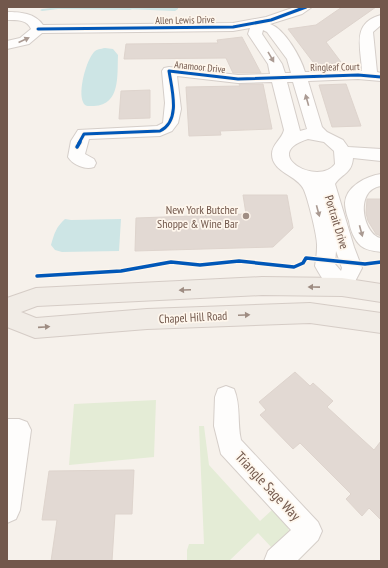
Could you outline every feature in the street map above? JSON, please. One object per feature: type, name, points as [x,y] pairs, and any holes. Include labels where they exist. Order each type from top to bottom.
[{"type":"main road","points":[[7,308],[36,297],[262,286],[342,287],[381,293]]},
{"type":"main road","name":"Chapel Hill Road","points":[[7,317],[35,328],[147,319],[310,313],[381,323]]},
{"type":"street","name":"Allen Lewis Drive","points":[[38,29],[209,28],[258,24],[306,7]]},
{"type":"street","points":[[7,45],[26,40],[33,36],[38,29],[35,22],[24,10],[8,16]]},
{"type":"street","points":[[376,76],[366,32],[367,29],[381,19]]},
{"type":"street","points":[[321,136],[315,129],[289,77],[272,58],[255,34],[258,24],[272,29],[294,59],[289,77],[292,130],[290,139],[308,134],[321,136],[332,140],[344,152],[381,155]]},
{"type":"street","name":"Anamoor Drive","points":[[88,163],[76,157],[76,147],[84,134],[160,131],[167,128],[171,122],[172,107],[169,71],[224,78],[289,77]]},
{"type":"street","name":"Ringleaf Court","points":[[289,77],[376,76]]},
{"type":"street","name":"Portrait Drive","points":[[290,139],[284,142],[280,151],[280,158],[290,170],[303,176],[318,178],[331,176],[340,171],[346,163],[344,152]]},
{"type":"street","name":"Portrait Drive","points":[[303,176],[312,187],[327,246],[325,266],[342,287],[352,268],[344,247],[326,184],[331,176]]},
{"type":"street","points":[[381,180],[368,184],[355,198],[354,204],[364,239],[369,243],[381,245]]},
{"type":"street","name":"Triangle Sage Way","points":[[226,397],[226,426],[230,446],[310,531],[278,561]]},
{"type":"street","points":[[7,430],[19,430],[7,510]]},
{"type":"green space","points":[[156,400],[154,457],[69,465],[74,404]]},
{"type":"green space","points":[[199,426],[204,426],[209,465],[260,521],[272,510],[275,510],[286,522],[289,531],[272,548],[258,533],[229,561],[187,561],[187,550],[189,544],[204,544]]},
{"type":"water","points":[[121,7],[178,7],[178,9],[175,11],[121,9]]},
{"type":"water","points":[[105,48],[113,49],[118,55],[116,87],[109,100],[103,104],[89,106],[84,104],[81,91],[84,76],[88,62],[94,52]]},
{"type":"water","points":[[65,219],[121,219],[119,251],[62,252],[55,250],[51,245],[53,237],[57,228]]},
{"type":"building","points":[[342,7],[376,7],[326,42],[341,62],[316,66],[288,29],[316,25]]},
{"type":"building","points":[[242,37],[261,73],[233,73],[226,58],[124,59],[126,44],[218,43],[217,40]]},
{"type":"building","points":[[239,84],[263,84],[272,129],[220,131],[221,135],[189,136],[186,87],[240,86]]},
{"type":"building","points":[[346,84],[361,126],[332,127],[319,85]]},
{"type":"building","points":[[150,90],[150,118],[119,119],[121,91]]},
{"type":"building","points":[[243,195],[287,195],[293,228],[273,247],[135,251],[136,218],[246,214]]},
{"type":"building","points":[[367,199],[381,199],[381,236],[376,234],[368,221],[366,213]]},
{"type":"building","points":[[295,372],[310,386],[313,383],[333,401],[327,407],[374,450],[381,441],[381,520],[369,508],[362,516],[346,499],[351,494],[300,443],[293,449],[260,415],[266,410],[259,402]]},
{"type":"building","points":[[134,470],[132,514],[115,514],[112,561],[51,561],[57,520],[42,520],[49,471]]},
{"type":"waterway","points":[[42,10],[58,8],[130,9]]},
{"type":"cycle path","points":[[38,29],[233,27],[271,20],[306,7]]},
{"type":"cycle path","points":[[77,147],[84,134],[160,131],[165,129],[171,121],[173,109],[173,96],[169,71],[238,79],[358,75],[381,77]]},
{"type":"cycle path","points":[[37,276],[121,271],[171,262],[200,265],[239,261],[294,267],[303,263],[306,258],[365,264],[381,262]]},
{"type":"place","name":"New York Butcher Shoppe & Wine Bar","points":[[246,216]]}]
